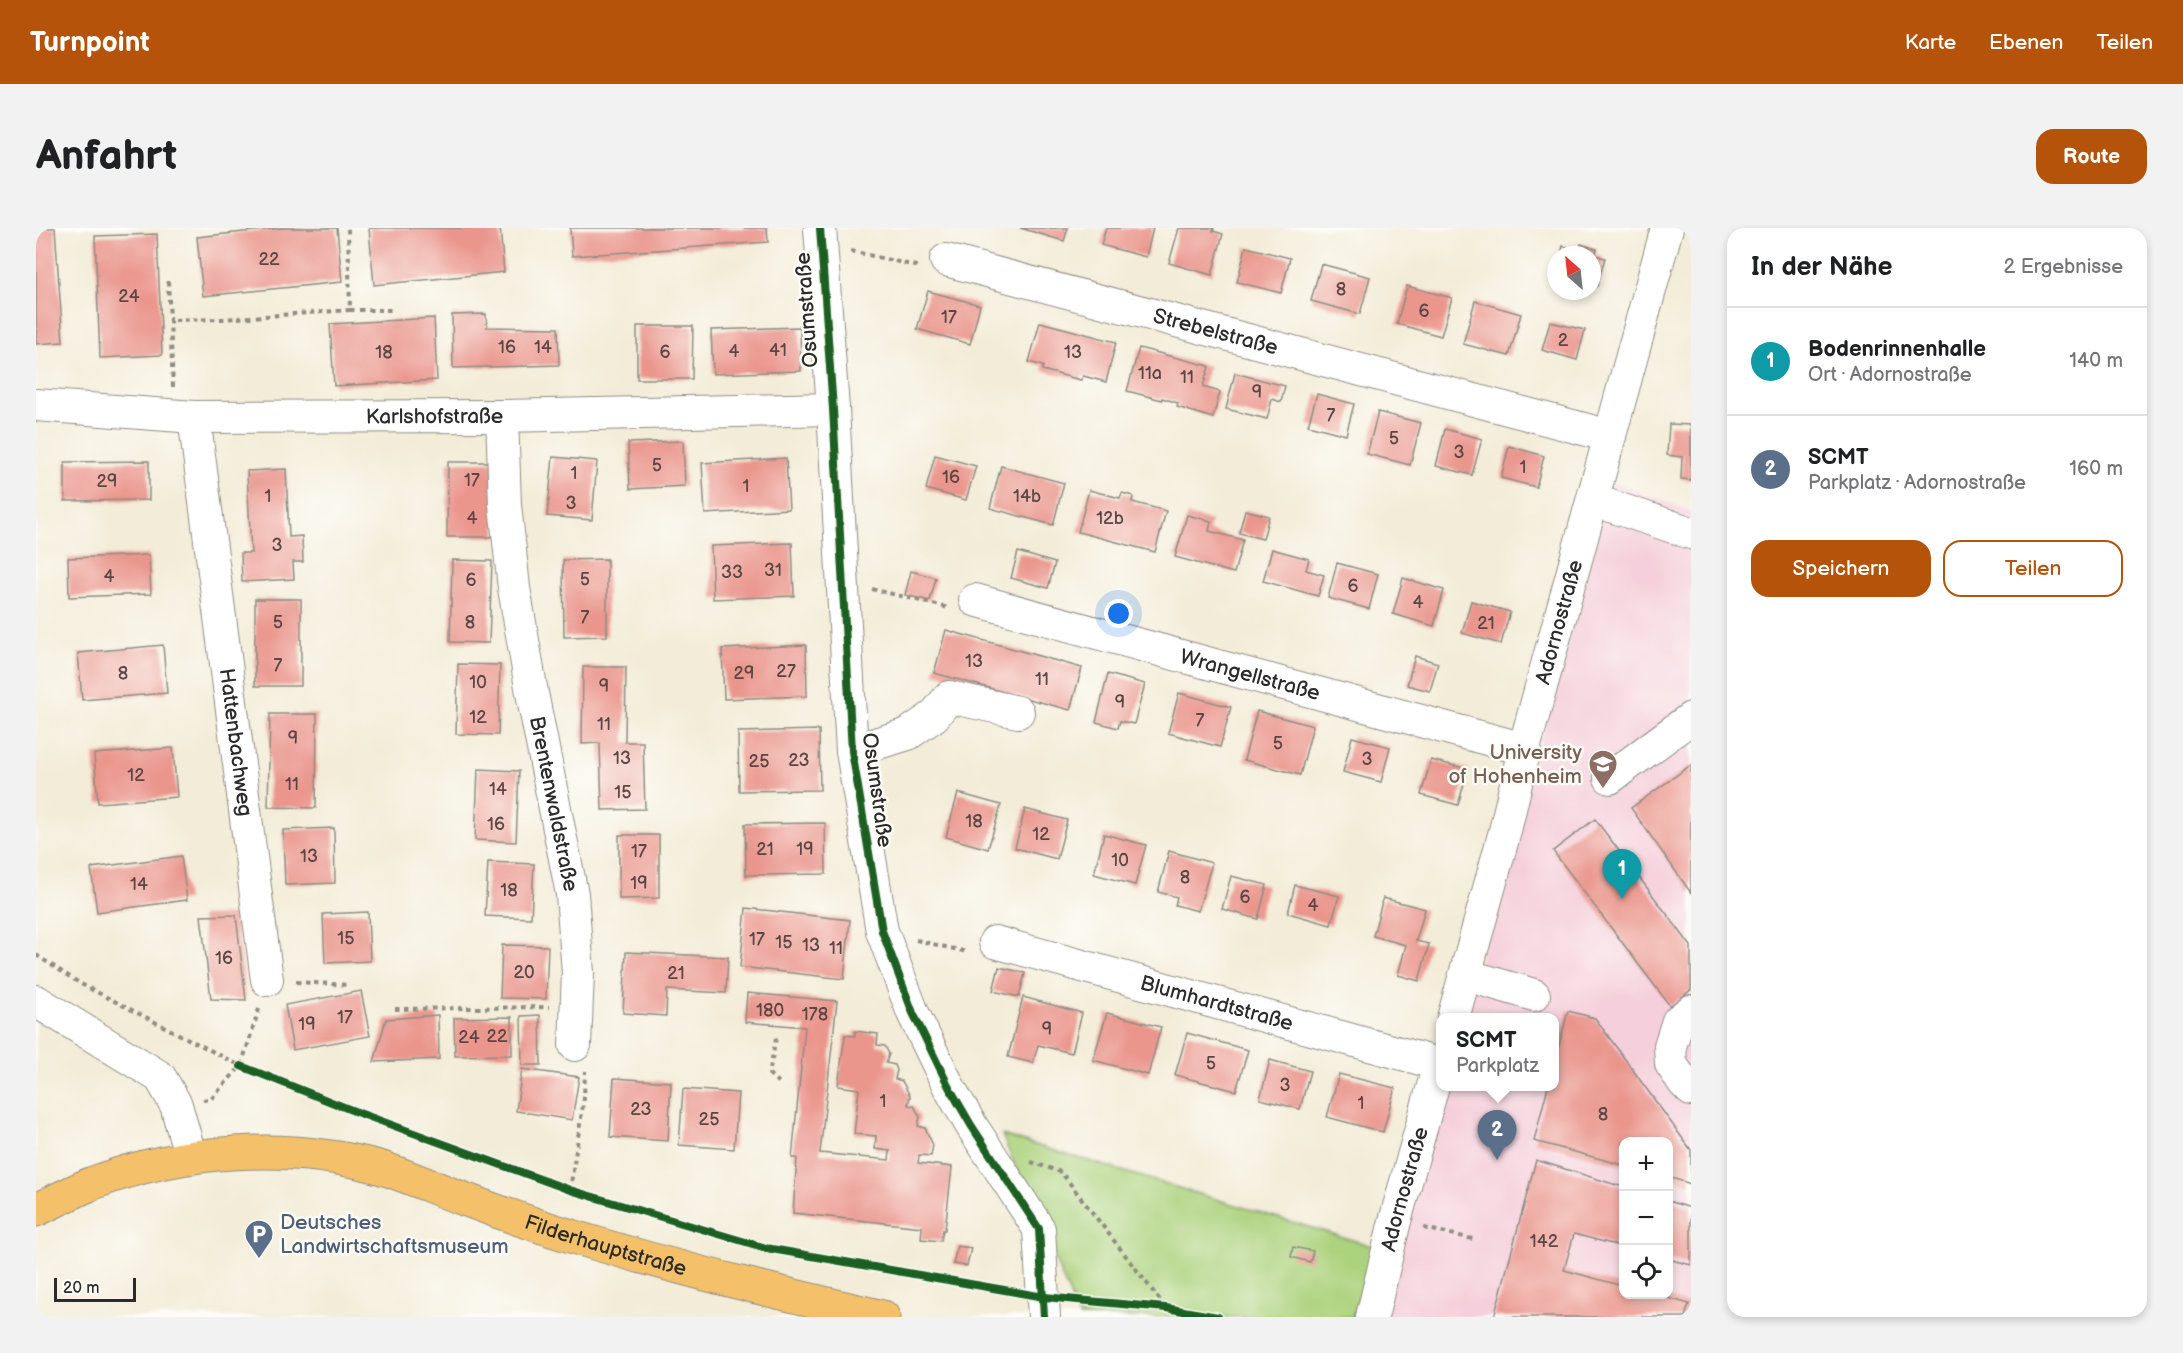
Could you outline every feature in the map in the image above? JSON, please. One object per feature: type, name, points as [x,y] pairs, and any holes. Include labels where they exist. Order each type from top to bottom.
[{"type":"main road","name":"Filderhauptstraße","points":[[36,1210],[93,1184],[140,1169],[190,1158],[242,1152],[289,1153],[348,1160],[369,1165],[601,1245],[752,1286],[883,1317]]},
{"type":"street","name":"Adornostraße","points":[[1454,1013],[1667,228]]},
{"type":"street","name":"Osumstraße","points":[[820,236],[833,409],[852,751],[882,931],[913,1013],[949,1087],[1039,1229],[1044,1307]]},
{"type":"street","name":"Strebelstraße","points":[[946,260],[1610,436]]},
{"type":"street","name":"Karlshofstraße","points":[[36,405],[184,416],[502,416],[833,409]]},
{"type":"street","name":"Hattenbachweg","points":[[184,416],[267,980]]},
{"type":"street","name":"Brentenwaldstraße","points":[[502,416],[504,505],[514,588],[534,705],[572,894],[578,973],[575,1045]]},
{"type":"street","points":[[1593,500],[1691,533]]},
{"type":"street","name":"Wrangellstraße","points":[[975,600],[1524,749]]},
{"type":"street","points":[[852,751],[908,734],[934,716],[949,697],[1018,712]]},
{"type":"street","points":[[1610,778],[1691,718]]},
{"type":"street","name":"Blumhardtstraße","points":[[995,942],[1436,1061]]},
{"type":"street","points":[[1466,975],[1534,995]]},
{"type":"street","points":[[36,1001],[160,1077],[176,1105],[190,1158]]},
{"type":"street","points":[[1691,1011],[1678,1021],[1670,1047],[1671,1064],[1691,1090]]},
{"type":"street","name":"Adornostraße","points":[[1372,1317],[1395,1221],[1436,1076]]},
{"type":"path","points":[[348,228],[350,310]]},
{"type":"path","points":[[820,236],[924,268],[946,260]]},
{"type":"path","points":[[168,281],[170,320],[184,416]]},
{"type":"path","points":[[170,320],[223,319],[350,310],[391,310]]},
{"type":"path","points":[[842,581],[946,609],[975,600]]},
{"type":"path","points":[[882,931],[974,954],[995,942]]},
{"type":"path","points":[[36,955],[81,984],[242,1066]]},
{"type":"path","points":[[176,1105],[211,1099],[242,1066],[267,980],[350,985]]},
{"type":"path","points":[[395,1009],[576,1007]]},
{"type":"path","points":[[776,1038],[769,1074],[780,1084]]},
{"type":"path","points":[[570,1190],[584,1098],[585,1068],[575,1045]]},
{"type":"path","points":[[1028,1161],[1060,1172],[1166,1308]]},
{"type":"path","points":[[1395,1221],[1473,1239]]},
{"type":"path","points":[[1044,1307],[1166,1308],[1218,1317]]},
{"type":"shaded area","points":[[1612,482],[1691,511],[1691,1317],[1381,1317],[1444,1091],[1559,1091],[1559,1013],[1465,1013]]},
{"type":"green space","points":[[1002,1135],[1376,1247],[1352,1317],[1079,1317]]},
{"type":"building","points":[[36,228],[55,228],[63,342],[36,344]]},
{"type":"building","points":[[282,228],[337,228],[342,282],[203,296],[197,237]]},
{"type":"building","points":[[369,228],[500,228],[504,272],[374,285]]},
{"type":"building","points":[[570,228],[767,228],[768,242],[572,256]]},
{"type":"building","points":[[1020,228],[1068,228],[1064,241]]},
{"type":"building","points":[[1106,228],[1153,228],[1146,257],[1101,245]]},
{"type":"building","points":[[1179,228],[1214,228],[1213,231],[1223,234],[1212,275],[1169,263]]},
{"type":"building","points":[[157,234],[162,355],[100,358],[95,236]]},
{"type":"building","points":[[1246,247],[1290,258],[1281,293],[1237,282]]},
{"type":"building","points":[[1601,257],[1605,258],[1601,272]]},
{"type":"building","points":[[1321,264],[1370,277],[1360,314],[1311,301]]},
{"type":"building","points":[[1407,286],[1452,298],[1441,336],[1397,324]]},
{"type":"building","points":[[928,291],[980,305],[970,344],[917,329]]},
{"type":"building","points":[[1475,301],[1521,314],[1509,356],[1463,344]]},
{"type":"building","points":[[486,314],[487,327],[558,328],[559,365],[453,368],[452,315]]},
{"type":"building","points":[[434,318],[437,380],[334,386],[330,324]]},
{"type":"building","points":[[1040,322],[1116,342],[1106,382],[1083,376],[1081,380],[1042,370],[1043,366],[1029,362]]},
{"type":"building","points":[[1550,322],[1585,330],[1577,360],[1542,350]]},
{"type":"building","points":[[637,326],[693,326],[692,379],[637,379]]},
{"type":"building","points":[[800,327],[801,371],[713,374],[711,330]]},
{"type":"building","points":[[1139,348],[1209,366],[1203,387],[1220,392],[1213,418],[1177,407],[1178,403],[1127,391]]},
{"type":"building","points":[[1235,373],[1285,386],[1281,402],[1272,399],[1267,419],[1226,409]]},
{"type":"building","points":[[1317,394],[1354,404],[1346,435],[1308,425]]},
{"type":"building","points":[[1378,412],[1421,423],[1410,465],[1367,454]]},
{"type":"building","points":[[1669,424],[1691,425],[1691,480],[1681,479],[1682,457],[1667,455]]},
{"type":"building","points":[[1445,429],[1482,439],[1472,475],[1436,466]]},
{"type":"building","points":[[683,441],[685,486],[630,489],[628,443]]},
{"type":"building","points":[[1509,446],[1544,456],[1536,487],[1501,478]]},
{"type":"building","points":[[935,455],[976,466],[966,500],[926,489]]},
{"type":"building","points":[[553,457],[597,461],[592,520],[547,516]]},
{"type":"building","points":[[786,458],[789,509],[705,514],[702,463]]},
{"type":"building","points":[[149,461],[149,500],[65,501],[65,462]]},
{"type":"building","points":[[448,462],[497,462],[496,537],[447,537]]},
{"type":"building","points":[[1001,466],[1064,483],[1053,525],[990,508]]},
{"type":"building","points":[[286,469],[289,537],[302,536],[303,562],[293,562],[294,579],[242,582],[241,553],[251,553],[247,471]]},
{"type":"building","points":[[1089,490],[1120,498],[1122,493],[1133,496],[1132,502],[1166,511],[1155,552],[1078,532]]},
{"type":"building","points":[[1245,510],[1269,516],[1263,539],[1239,533]]},
{"type":"building","points":[[1187,515],[1211,521],[1209,531],[1243,540],[1234,573],[1175,557]]},
{"type":"building","points":[[792,543],[794,596],[713,599],[711,546]]},
{"type":"building","points":[[1272,549],[1309,559],[1306,570],[1324,575],[1318,596],[1263,581]]},
{"type":"building","points":[[1018,552],[1055,563],[1048,588],[1011,578]]},
{"type":"building","points":[[149,555],[151,594],[69,597],[68,558]]},
{"type":"building","points":[[607,559],[607,636],[564,637],[563,560]]},
{"type":"building","points":[[452,560],[492,561],[489,643],[450,642]]},
{"type":"building","points":[[1337,563],[1378,574],[1369,609],[1328,598]]},
{"type":"building","points":[[911,571],[936,578],[930,601],[905,595]]},
{"type":"building","points":[[1403,578],[1444,590],[1434,626],[1393,614]]},
{"type":"building","points":[[255,599],[301,599],[301,686],[255,686]]},
{"type":"building","points":[[1471,601],[1510,612],[1501,644],[1462,633]]},
{"type":"building","points":[[946,630],[1082,668],[1070,710],[934,673]]},
{"type":"building","points":[[163,645],[167,693],[82,700],[78,653]]},
{"type":"building","points":[[806,645],[807,696],[724,699],[722,649]]},
{"type":"building","points":[[1415,656],[1438,663],[1430,691],[1407,685]]},
{"type":"building","points":[[458,664],[500,665],[498,735],[456,734]]},
{"type":"building","points":[[583,667],[626,667],[625,742],[643,742],[645,809],[602,810],[600,743],[582,744]]},
{"type":"building","points":[[1108,674],[1145,684],[1134,724],[1120,721],[1118,728],[1096,722]]},
{"type":"building","points":[[1179,693],[1231,707],[1220,747],[1168,733]]},
{"type":"building","points":[[1257,711],[1313,726],[1300,775],[1244,760]]},
{"type":"building","points":[[270,714],[317,714],[316,808],[268,807]]},
{"type":"building","points":[[819,730],[820,790],[739,791],[738,732]]},
{"type":"building","points":[[1352,737],[1390,747],[1381,782],[1343,772]]},
{"type":"building","points":[[173,748],[177,797],[98,803],[94,754]]},
{"type":"building","points":[[1431,760],[1468,769],[1458,805],[1421,795]]},
{"type":"building","points":[[1691,765],[1691,893],[1631,808]]},
{"type":"building","points":[[478,769],[519,771],[516,842],[475,840]]},
{"type":"building","points":[[958,793],[1001,805],[988,849],[946,837]]},
{"type":"building","points":[[1025,809],[1067,820],[1057,859],[1015,848]]},
{"type":"building","points":[[1595,819],[1691,946],[1691,990],[1670,1006],[1553,851]]},
{"type":"building","points":[[825,823],[826,874],[746,875],[745,824]]},
{"type":"building","points":[[334,828],[335,883],[285,885],[283,830]]},
{"type":"building","points":[[1104,834],[1146,845],[1135,885],[1094,874]]},
{"type":"building","points":[[619,835],[659,835],[659,898],[619,899]]},
{"type":"building","points":[[1169,851],[1212,863],[1198,911],[1175,905],[1177,897],[1158,892]]},
{"type":"building","points":[[181,856],[187,900],[97,912],[91,868]]},
{"type":"building","points":[[488,862],[534,864],[531,918],[485,916]]},
{"type":"building","points":[[1231,876],[1267,885],[1258,919],[1222,909]]},
{"type":"building","points":[[1295,885],[1339,896],[1331,925],[1288,913]]},
{"type":"building","points":[[1383,898],[1425,909],[1416,941],[1429,944],[1419,981],[1398,975],[1406,945],[1373,936]]},
{"type":"building","points":[[746,908],[850,920],[844,979],[740,967]]},
{"type":"building","points":[[368,912],[370,961],[325,963],[323,914]]},
{"type":"building","points":[[236,915],[246,1000],[211,999],[201,916]]},
{"type":"building","points":[[502,945],[548,946],[546,999],[500,998]]},
{"type":"building","points":[[626,952],[728,957],[726,993],[667,990],[666,1016],[623,1013]]},
{"type":"building","points":[[999,967],[1025,973],[1019,997],[993,991]]},
{"type":"building","points":[[361,991],[370,1036],[293,1050],[285,1005]]},
{"type":"building","points":[[747,993],[837,1001],[820,1153],[889,1160],[890,1151],[875,1149],[876,1136],[854,1134],[859,1089],[838,1086],[845,1035],[855,1036],[855,1031],[878,1034],[877,1045],[885,1046],[889,1054],[886,1063],[895,1065],[897,1070],[895,1079],[902,1081],[910,1096],[908,1105],[914,1106],[920,1117],[918,1126],[925,1128],[933,1145],[931,1156],[919,1155],[918,1163],[952,1167],[945,1230],[943,1230],[941,1241],[921,1239],[922,1227],[793,1213],[797,1158],[792,1158],[805,1027],[745,1022]]},
{"type":"building","points":[[1023,997],[1082,1013],[1072,1053],[1038,1045],[1033,1063],[1008,1057]]},
{"type":"building","points":[[1568,1011],[1595,1018],[1691,1150],[1691,1184],[1673,1179],[1673,1137],[1619,1137],[1619,1164],[1534,1141],[1547,1091],[1559,1091],[1559,1046]]},
{"type":"building","points":[[1107,1013],[1161,1027],[1148,1075],[1093,1060]]},
{"type":"building","points":[[438,1015],[439,1059],[374,1062],[386,1019]]},
{"type":"building","points":[[540,1015],[541,1065],[522,1065],[521,1016]]},
{"type":"building","points":[[512,1017],[512,1055],[455,1056],[454,1018]]},
{"type":"building","points":[[1187,1033],[1248,1050],[1236,1091],[1175,1075]]},
{"type":"building","points":[[1270,1060],[1310,1071],[1300,1109],[1260,1099]]},
{"type":"building","points":[[522,1069],[579,1077],[572,1120],[516,1111]]},
{"type":"building","points":[[1339,1074],[1395,1088],[1383,1132],[1327,1117]]},
{"type":"building","points":[[614,1078],[671,1082],[668,1141],[610,1137]]},
{"type":"building","points":[[683,1089],[738,1093],[734,1149],[679,1145]]},
{"type":"building","points":[[1536,1160],[1619,1186],[1619,1246],[1574,1234],[1564,1270],[1619,1285],[1619,1299],[1672,1299],[1689,1304],[1685,1317],[1494,1317]]},
{"type":"building","points":[[1673,1203],[1691,1208],[1691,1265],[1673,1260]]},
{"type":"building","points":[[957,1246],[971,1248],[967,1266],[953,1264]]},
{"type":"building","points":[[1293,1247],[1313,1251],[1310,1262],[1291,1257]]},
{"type":"cycle path","points":[[820,228],[833,409],[852,751],[882,931],[913,1013],[949,1087],[1039,1229],[1044,1317]]},
{"type":"cycle path","points":[[241,1066],[359,1113],[570,1190],[766,1248],[1044,1297],[1166,1308],[1218,1317]]},
{"type":"place","name":"University of Hohenheim","points":[[1603,790]]},
{"type":"place","name":"Bodenrinnenhalle","points":[[1622,899]]},
{"type":"place","name":"SCMT","points":[[1497,1160]]},
{"type":"place","name":"Deutsches Landwirtschaftsmuseum","points":[[259,1260]]}]
